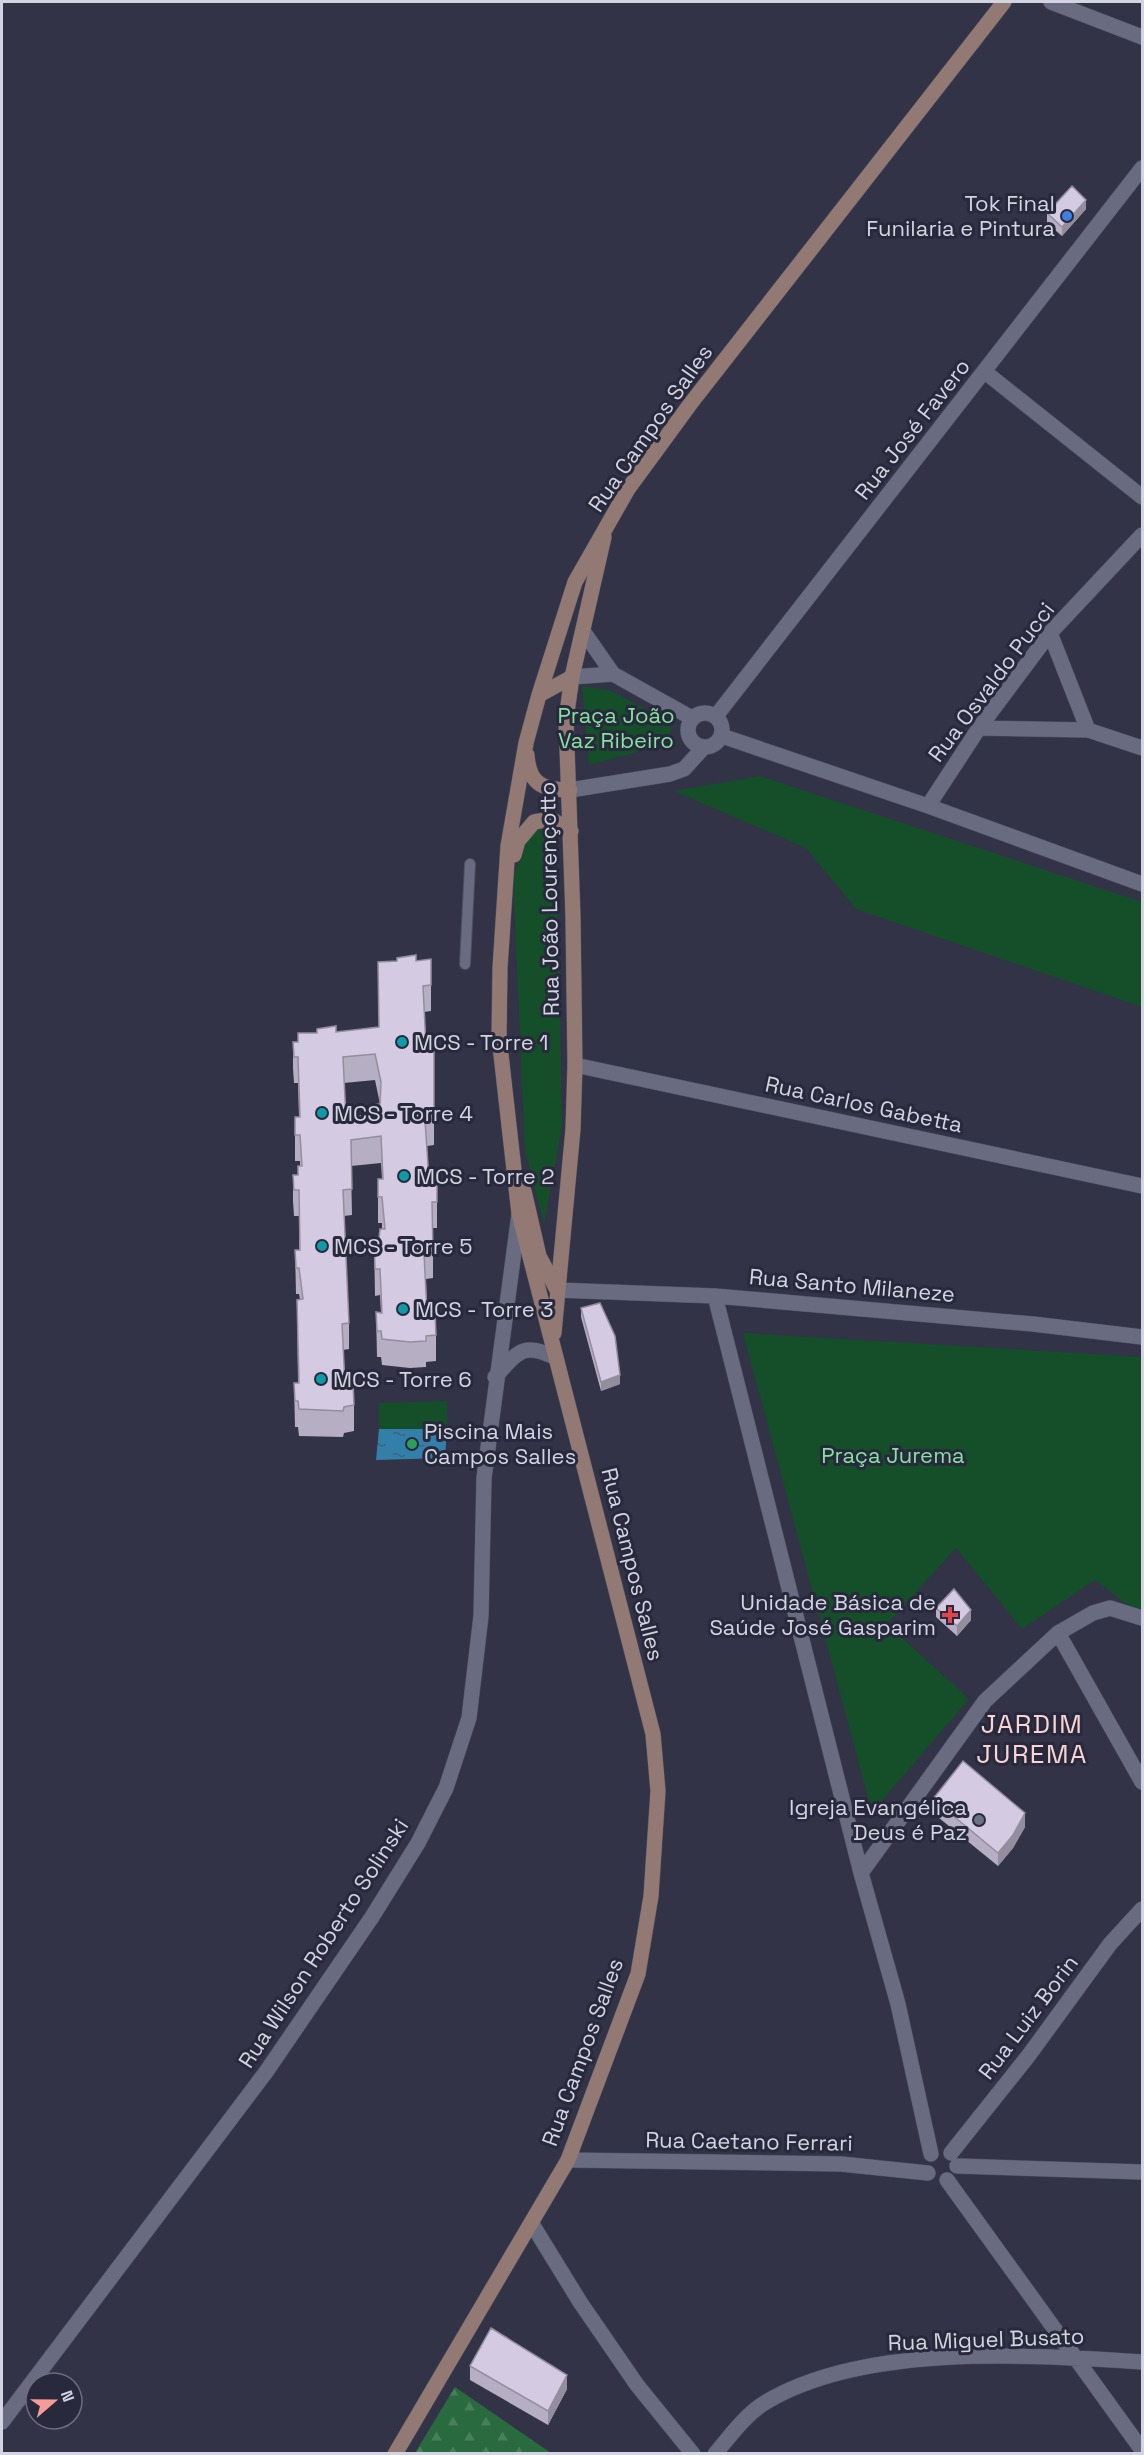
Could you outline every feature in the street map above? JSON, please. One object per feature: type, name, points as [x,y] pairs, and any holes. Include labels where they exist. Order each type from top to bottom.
[{"type":"main road","name":"Rua Campos Salles","points":[[394,2454],[568,2160],[638,1974],[651,1896],[658,1791],[652,1734],[519,1214],[510,1136],[500,1037],[505,884],[508,846],[526,743],[575,582],[628,489],[691,403],[1004,2]]},
{"type":"main road","name":"Rua João Lourençotto","points":[[554,1352],[557,1290],[573,1129],[575,1065],[570,790],[566,719],[572,677],[606,528]]},
{"type":"main road","points":[[539,695],[572,677]]},
{"type":"main road","points":[[526,743],[528,761],[537,783],[548,790],[570,790]]},
{"type":"main road","points":[[505,884],[518,841],[534,822],[551,819],[571,831]]},
{"type":"main road","name":"Rua Campos Salles","points":[[510,1136],[539,1256],[557,1290]]},
{"type":"street","points":[[1051,2],[1143,38]]},
{"type":"street","name":"Rua José Favero","points":[[716,716],[1143,168]]},
{"type":"street","points":[[985,372],[1143,497]]},
{"type":"street","name":"Rua Osvaldo Pucci","points":[[928,806],[979,728],[1050,633],[1143,535]]},
{"type":"street","points":[[583,631],[613,674],[692,718]]},
{"type":"street","points":[[1050,633],[1088,730]]},
{"type":"street","points":[[572,677],[613,674]]},
{"type":"street","points":[[570,790],[670,774],[684,769],[704,747],[715,744],[722,736],[722,725],[716,716],[699,713],[692,718],[688,727],[690,736],[696,744],[704,747]]},
{"type":"street","points":[[979,728],[1088,730],[1143,748]]},
{"type":"street","points":[[722,736],[928,806],[1143,884]]},
{"type":"street","name":"Rua Carlos Gabetta","points":[[575,1065],[1143,1186]]},
{"type":"street","name":"Rua Wilson Roberto Solinski","points":[[2,2422],[284,2046],[418,1843],[446,1788],[470,1718],[481,1616],[484,1478],[495,1377],[519,1214]]},
{"type":"street","name":"Rua Santo Milaneze","points":[[557,1290],[715,1296],[1033,1324],[1143,1337]]},
{"type":"street","points":[[715,1296],[861,1873],[898,2004],[932,2154]]},
{"type":"street","points":[[495,1377],[518,1352],[538,1349],[554,1352]]},
{"type":"street","points":[[861,1873],[985,1701],[1058,1633],[1093,1613],[1110,1608],[1143,1618]]},
{"type":"street","points":[[1058,1633],[1143,1782]]},
{"type":"street","name":"Rua Luiz Borin","points":[[954,2159],[1110,1944],[1143,1909]]},
{"type":"street","points":[[954,2159],[954,2175],[947,2180],[935,2180],[928,2173],[926,2163],[932,2154],[941,2150],[954,2159],[1143,2172]]},
{"type":"street","name":"Rua Caetano Ferrari","points":[[568,2160],[841,2164],[928,2173]]},
{"type":"street","points":[[947,2180],[1143,2450]]},
{"type":"street","points":[[532,2224],[579,2302],[637,2385],[693,2454]]},
{"type":"street","name":"Rua Miguel Busato","points":[[715,2454],[765,2402],[816,2379],[867,2366],[930,2358],[1076,2357],[1143,2362]]},
{"type":"lane","points":[[465,964],[470,864]]},
{"type":"green space","name":"Praça João Vaz Ribeiro","points":[[582,686],[609,690],[671,722],[670,743],[589,765]]},
{"type":"green space","points":[[760,776],[1142,902],[1142,1007],[856,909],[806,848],[674,791]]},
{"type":"green space","points":[[535,821],[556,828],[562,1126],[544,1224],[525,1151],[513,877]]},
{"type":"green space","name":"Praça Jurema","points":[[743,1333],[1142,1357],[1142,1616],[1095,1580],[1022,1629],[956,1548],[887,1624],[969,1699],[872,1812]]},
{"type":"green space","points":[[447,1401],[447,1429],[379,1429],[379,1403]]},
{"type":"green space","points":[[455,2387],[551,2453],[415,2453]]},
{"type":"water","name":"Piscina Mais Campos Salles","points":[[379,1429],[447,1429],[445,1458],[376,1460]]},
{"type":"building","points":[[1072,186],[1086,200],[1062,227],[1047,213]]},
{"type":"building","points":[[416,955],[416,961],[431,959],[431,985],[423,986],[426,1046],[434,1045],[434,1119],[425,1120],[429,1180],[437,1179],[437,1202],[432,1202],[433,1252],[424,1253],[427,1313],[435,1312],[436,1335],[426,1336],[426,1341],[410,1342],[382,1339],[381,1331],[377,1331],[376,1312],[382,1313],[380,1269],[375,1269],[374,1237],[379,1238],[380,1229],[385,1229],[382,1197],[378,1197],[378,1179],[383,1179],[381,1136],[351,1140],[352,1189],[343,1190],[349,1323],[342,1324],[345,1384],[353,1383],[354,1405],[344,1407],[343,1411],[299,1409],[298,1401],[295,1401],[294,1383],[299,1383],[297,1300],[303,1299],[299,1268],[296,1268],[295,1250],[300,1250],[299,1190],[294,1190],[293,1175],[298,1175],[298,1166],[302,1166],[300,1135],[295,1135],[295,1117],[300,1117],[298,1057],[294,1057],[293,1042],[298,1042],[298,1033],[317,1033],[317,1029],[336,1026],[336,1032],[379,1027],[378,962],[397,961],[397,958]],"holes":[[[375,1054],[381,1082],[380,1104],[375,1104],[376,1114],[346,1118],[343,1057]]]},
{"type":"building","points":[[600,1303],[615,1336],[620,1375],[601,1382],[581,1308]]},
{"type":"building","points":[[954,1589],[971,1610],[957,1626],[936,1608]]},
{"type":"building","name":"Igreja Evangélica Deus é Paz","points":[[963,1761],[1025,1813],[1013,1835],[998,1853],[933,1799]]},
{"type":"building","points":[[491,2328],[567,2375],[548,2411],[470,2366]]},
{"type":"place","name":"Tok Final Funilaria e Pintura","points":[[1067,216]]},
{"type":"place","name":"MCS - Torre 1","points":[[402,1042]]},
{"type":"place","name":"MCS - Torre 4","points":[[322,1113]]},
{"type":"place","name":"MCS - Torre 2","points":[[404,1176]]},
{"type":"place","name":"MCS - Torre 5","points":[[322,1246]]},
{"type":"place","name":"MCS - Torre 3","points":[[403,1309]]},
{"type":"place","name":"MCS - Torre 6","points":[[321,1379]]},
{"type":"place","name":"Piscina Mais Campos Salles","points":[[412,1444]]},
{"type":"place","name":"Unidade Básica de Saúde José Gasparim","points":[[950,1615]]},
{"type":"place","name":"Igreja Evangélica Deus é Paz","points":[[979,1820]]},
{"type":"district","name":"JARDIM JUREMA","points":[[1032,1738]]}]
